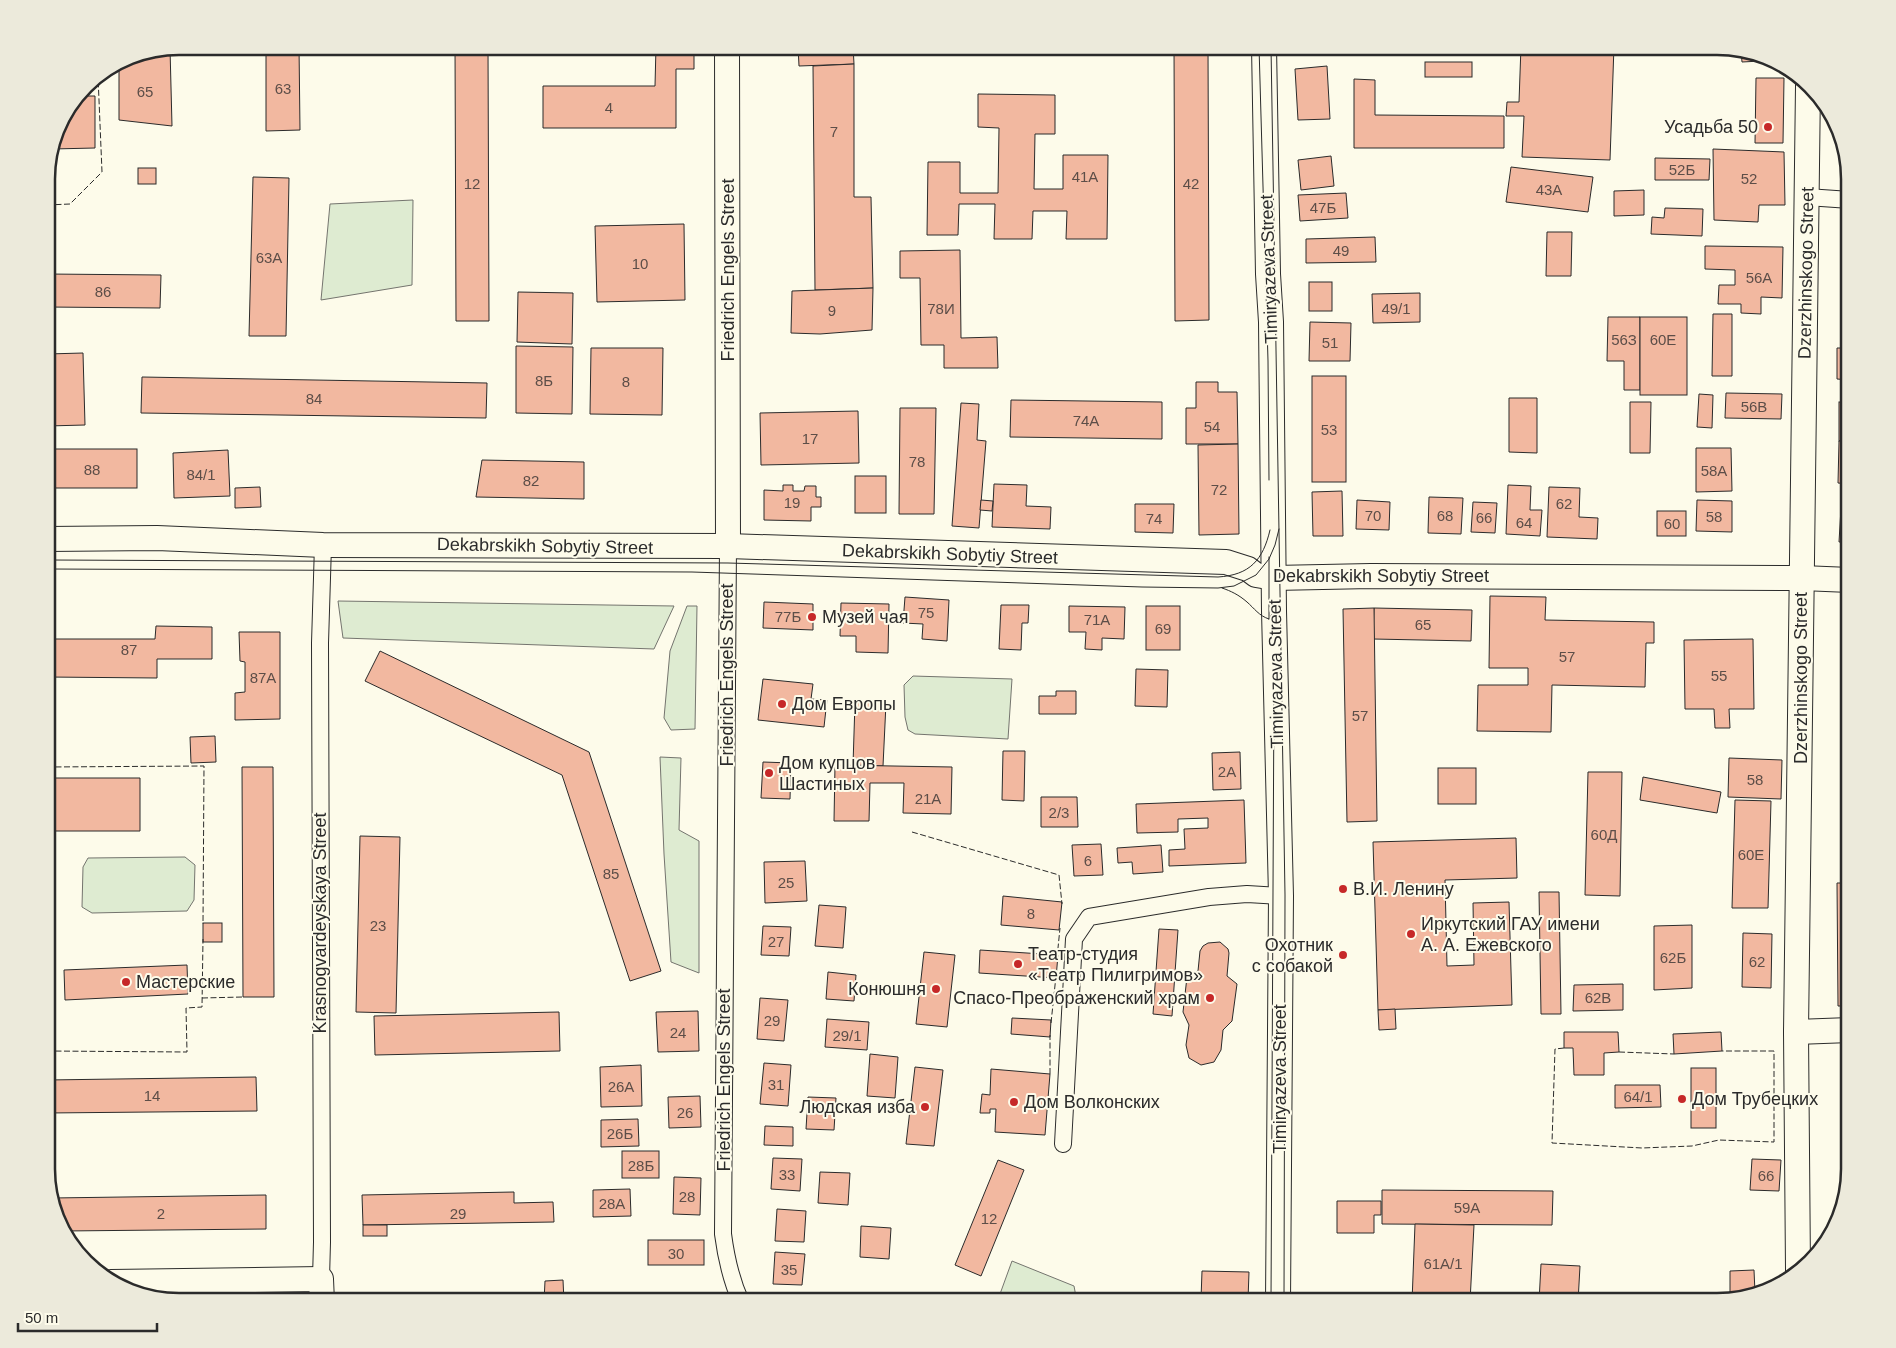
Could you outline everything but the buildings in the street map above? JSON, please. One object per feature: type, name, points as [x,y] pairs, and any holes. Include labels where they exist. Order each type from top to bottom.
[{"type":"main road","name":"Friedrich Engels Street","points":[[727,55],[728,546]]},
{"type":"main road","name":"Timiryazeva Street","points":[[1264,55],[1281,896],[1278,1293]]},
{"type":"main road","name":"Dzerzhinskogo Street","points":[[1798,1263],[1796,1032],[1808,95]]},
{"type":"main road","name":"Dekabrskikh Sobytiy Street","points":[[55,539],[157,538],[323,545],[728,546],[1226,562],[1248,569],[1256,575],[1274,578],[1366,576],[1841,580]]},
{"type":"main road","points":[[1796,1032],[1841,1030]]},
{"type":"main road","points":[[127,1282],[321,1278]]},
{"type":"main road","name":"Krasnogvardeyskaya Street","points":[[321,1278],[322,1293]]},
{"type":"street","points":[[1807,197],[1841,199]]},
{"type":"street","name":"Krasnogvardeyskaya Street","points":[[321,1278],[320,633],[323,545]]},
{"type":"street","name":"Friedrich Engels Street","points":[[728,546],[723,1234],[725,1250],[737,1293]]},
{"type":"street","points":[[1063,1144],[1074,939],[1089,917],[1209,897],[1247,894],[1281,896]]},
{"type":"green space","points":[[413,200],[412,285],[321,300],[330,204]]},
{"type":"green space","points":[[338,601],[674,606],[654,649],[343,638]]},
{"type":"green space","points":[[687,606],[697,606],[695,729],[671,730],[664,718],[670,651]]},
{"type":"green space","points":[[913,676],[1012,679],[1008,739],[915,734],[908,730],[905,717],[904,685]]},
{"type":"green space","points":[[660,757],[681,758],[679,830],[699,841],[699,973],[671,962]]},
{"type":"green space","points":[[185,857],[195,865],[194,900],[187,911],[92,913],[82,907],[83,867],[88,858]]},
{"type":"green space","points":[[1012,1261],[1074,1286],[1075,1293],[1000,1293]]},
{"type":"tram line","points":[[1259,55],[1268,361],[1269,480]]},
{"type":"tram line","points":[[1271,55],[1285,895],[1284,1293]]},
{"type":"tram line","points":[[55,569],[692,572],[1218,588],[1234,586],[1256,575],[1269,559],[1279,529]]},
{"type":"tram line","points":[[55,560],[728,563],[1218,577],[1239,573],[1253,564],[1259,558],[1270,530]]},
{"type":"tram line","points":[[1269,557],[1269,619]]},
{"type":"tram line","points":[[1222,588],[1241,597],[1259,614],[1269,619]]},
{"type":"tram line","points":[[1269,619],[1274,611],[1274,622]]},
{"type":"tram line","points":[[1271,1293],[1274,687]]},
{"type":"fence","points":[[55,205],[70,204],[102,172],[98,85]]},
{"type":"fence","points":[[55,767],[204,766],[203,924]]},
{"type":"fence","points":[[912,832],[1059,875],[1062,904]]},
{"type":"fence","points":[[1057,958],[1060,928]]},
{"type":"fence","points":[[55,1051],[187,1052],[186,1008],[202,1007],[203,939]]},
{"type":"fence","points":[[1051,1023],[1056,976]]},
{"type":"fence","points":[[202,998],[243,997]]},
{"type":"fence","points":[[1050,1035],[1050,1074]]},
{"type":"fence","points":[[1564,1048],[1555,1049],[1552,1143],[1642,1148],[1692,1146],[1719,1140],[1774,1142],[1774,1051],[1722,1051]]},
{"type":"fence","points":[[1619,1052],[1674,1054]]},
{"type":"place","name":"Усадьба 50","points":[[1768,127]]},
{"type":"place","name":"Музей чая","points":[[812,617]]},
{"type":"place","name":"Дом Европы","points":[[782,704]]},
{"type":"place","name":"Дом купцов Шастиных","points":[[769,773]]},
{"type":"place","name":"В.И. Ленину","points":[[1343,889]]},
{"type":"place","name":"Иркутский ГАУ имени А. А. Ежевского","points":[[1411,934]]},
{"type":"place","name":"Охотник с собакой","points":[[1343,955]]},
{"type":"place","name":"Театр-студия «Театр Пилигримов»","points":[[1018,964]]},
{"type":"place","name":"Мастерские","points":[[126,982]]},
{"type":"place","name":"Конюшня","points":[[936,989]]},
{"type":"place","name":"Спасо-Преображенский храм","points":[[1210,998]]},
{"type":"place","name":"Дом Трубецких","points":[[1682,1099]]},
{"type":"place","name":"Дом Волконских","points":[[1014,1102]]},
{"type":"place","name":"Людская изба","points":[[925,1107]]}]
